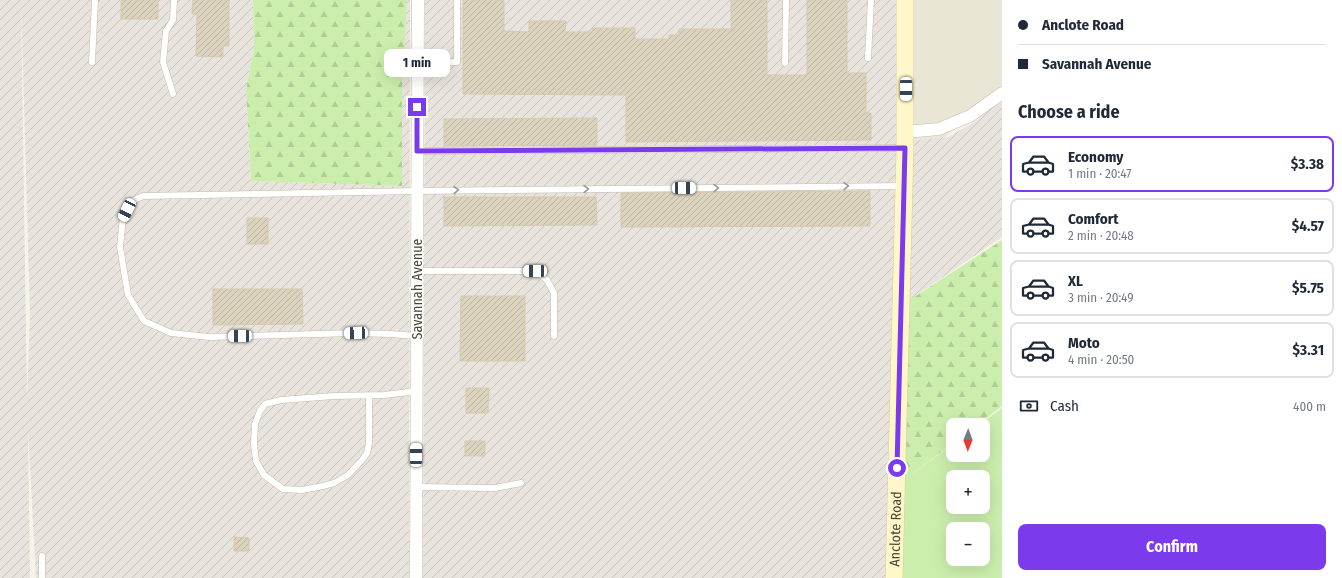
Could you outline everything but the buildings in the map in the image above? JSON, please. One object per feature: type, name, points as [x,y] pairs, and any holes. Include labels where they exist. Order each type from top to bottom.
[{"type":"street","name":"Savannah Avenue","points":[[416,578],[418,0]]},
{"type":"street","name":"Anclote Road","points":[[894,578],[905,140],[905,0]]},
{"type":"street","points":[[905,140],[939,129],[970,116],[1002,93]]},
{"type":"lane","points":[[92,62],[95,0]]},
{"type":"lane","points":[[173,94],[163,62],[166,31],[173,20],[174,0]]},
{"type":"lane","points":[[417,63],[458,62],[457,0]]},
{"type":"lane","points":[[785,63],[786,0]]},
{"type":"lane","points":[[868,58],[871,0]]},
{"type":"lane","points":[[417,151],[905,140]]},
{"type":"lane","points":[[417,336],[356,333],[209,337],[171,333],[144,321],[128,295],[120,247],[123,217],[130,202],[143,196],[417,191],[904,186]]},
{"type":"lane","points":[[417,271],[535,271],[547,280],[554,293],[554,336]]},
{"type":"lane","points":[[369,396],[369,443],[362,460],[348,475],[334,483],[302,490],[283,489],[264,475],[256,461],[254,424],[265,404],[281,400],[334,396],[369,396],[417,391]]},
{"type":"lane","points":[[416,486],[494,488],[521,483]]},
{"type":"lane","points":[[42,556],[42,578]]},
{"type":"shaded area","points":[[0,0],[21,0],[253,0],[254,46],[246,90],[251,181],[401,186],[402,93],[407,0],[410,0],[409,578],[36,578],[28,428],[30,578],[0,578]],"holes":[[[21,0],[30,313],[27,398]]]},
{"type":"shaded area","points":[[425,0],[898,0],[898,133],[887,578],[423,578]]},
{"type":"shaded area","points":[[910,0],[1002,0],[1002,87],[981,108],[945,137],[912,140]]},
{"type":"shaded area","points":[[1002,87],[1002,237],[908,301],[912,140],[948,137],[973,123],[979,119],[981,108]]},
{"type":"green space","points":[[253,0],[407,0],[402,93],[402,186],[251,181],[246,90],[254,46]]},
{"type":"green space","points":[[1002,240],[1002,406],[986,418],[946,418],[946,448],[904,480],[908,301]]},
{"type":"green space","points":[[1002,408],[1002,578],[901,578],[904,480],[946,449],[946,462],[990,462],[990,418],[988,418]]},
{"type":"route","points":[[417,107],[417,151],[905,148],[897,468]]}]
